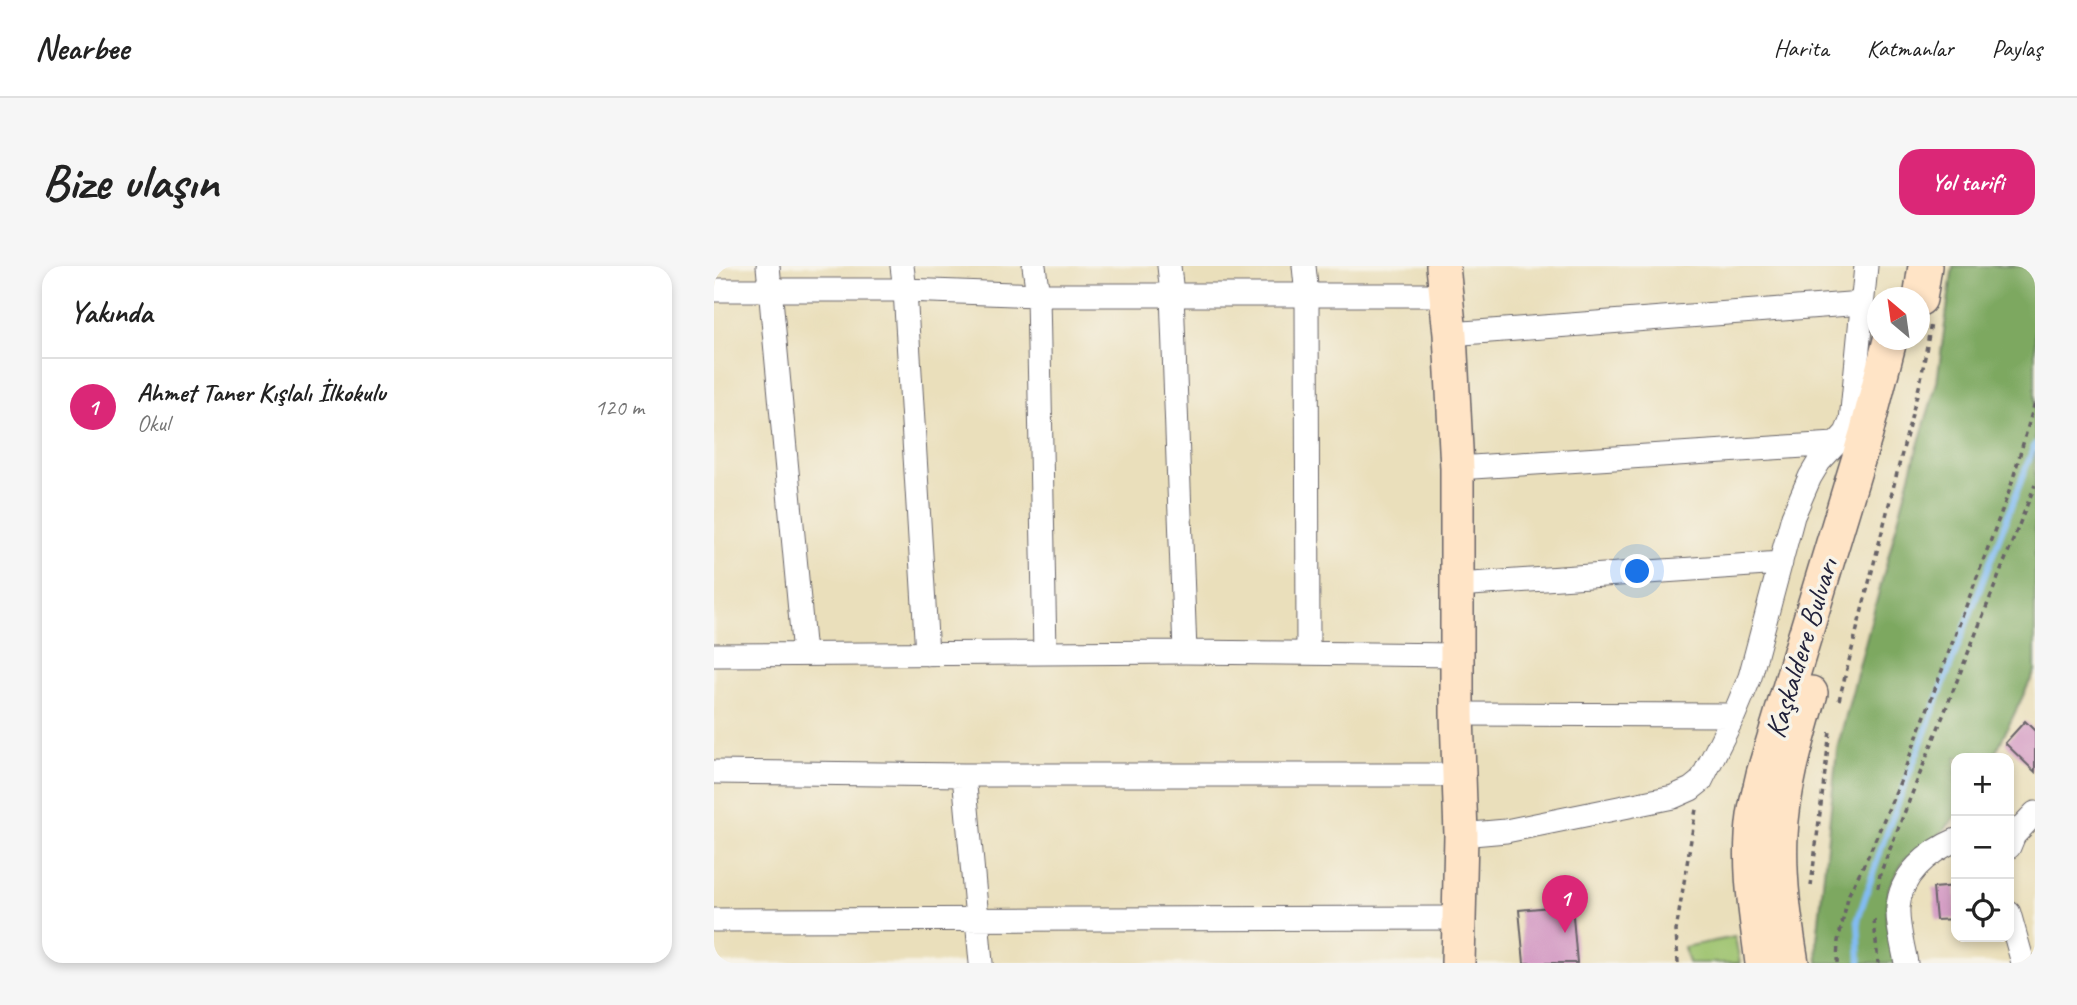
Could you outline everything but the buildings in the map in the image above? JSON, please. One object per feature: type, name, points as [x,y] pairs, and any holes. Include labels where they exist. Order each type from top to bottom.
[{"type":"main road","points":[[1902,287],[1903,266]]},
{"type":"main road","points":[[1925,266],[1926,287]]},
{"type":"main road","points":[[1445,281],[1457,468],[1457,713],[1461,835],[1458,963]]},
{"type":"main road","name":"Kaşkaldere Bulvarı","points":[[1762,963],[1752,865],[1754,818],[1761,785],[1866,434],[1887,350]]},
{"type":"main road","name":"Kaşkaldere Bulvarı","points":[[1793,963],[1781,876],[1781,834],[1787,787],[1906,350]]},
{"type":"street","points":[[768,266],[804,654]]},
{"type":"street","points":[[902,266],[928,654]]},
{"type":"street","points":[[1034,266],[1038,295],[1045,653]]},
{"type":"street","points":[[1169,266],[1185,652]]},
{"type":"street","points":[[1304,266],[1307,296],[1308,652]]},
{"type":"street","points":[[1461,835],[1506,831],[1673,797],[1701,781],[1734,715],[1749,677],[1793,516],[1819,462],[1846,433],[1851,421],[1866,266]]},
{"type":"street","points":[[714,290],[905,289],[1038,295],[1307,296],[1445,281]]},
{"type":"street","points":[[1450,334],[1863,303]]},
{"type":"street","points":[[1457,468],[1835,444]]},
{"type":"street","points":[[1457,584],[1781,563]]},
{"type":"street","points":[[714,655],[1185,652],[1457,655]]},
{"type":"street","points":[[1457,713],[1734,715]]},
{"type":"street","points":[[714,772],[1459,775]]},
{"type":"street","points":[[964,775],[981,963]]},
{"type":"street","points":[[2014,836],[2035,813]]},
{"type":"street","points":[[1906,963],[1899,926],[1898,906],[1902,891],[1908,877],[1924,859],[1951,842]]},
{"type":"street","points":[[714,920],[1458,918]]},
{"type":"street","points":[[2014,931],[2023,963]]},
{"type":"path","points":[[1837,707],[1922,379],[1924,350]]},
{"type":"path","points":[[1837,963],[1838,941],[1849,894],[1900,782],[2006,502],[2035,402]]},
{"type":"path","points":[[1877,895],[1880,874],[2035,485]]},
{"type":"path","points":[[1810,894],[1833,720]]},
{"type":"path","points":[[1678,963],[1676,930],[1701,781]]},
{"type":"path","points":[[1874,916],[1878,963]]},
{"type":"green space","points":[[1953,266],[2035,266],[2035,671],[1995,753],[1951,753],[1951,822],[1936,838],[1905,859],[1889,887],[1886,920],[1896,963],[1818,963],[1817,940],[1837,749],[1937,382]]},
{"type":"green space","points":[[1735,937],[1740,963],[1688,963],[1684,947]]},
{"type":"waterway","points":[[1860,963],[1858,919],[1884,840],[2035,444]]},
{"type":"place","name":"Ahmet Taner Kışlalı İlkokulu","points":[[1565,933]]}]
